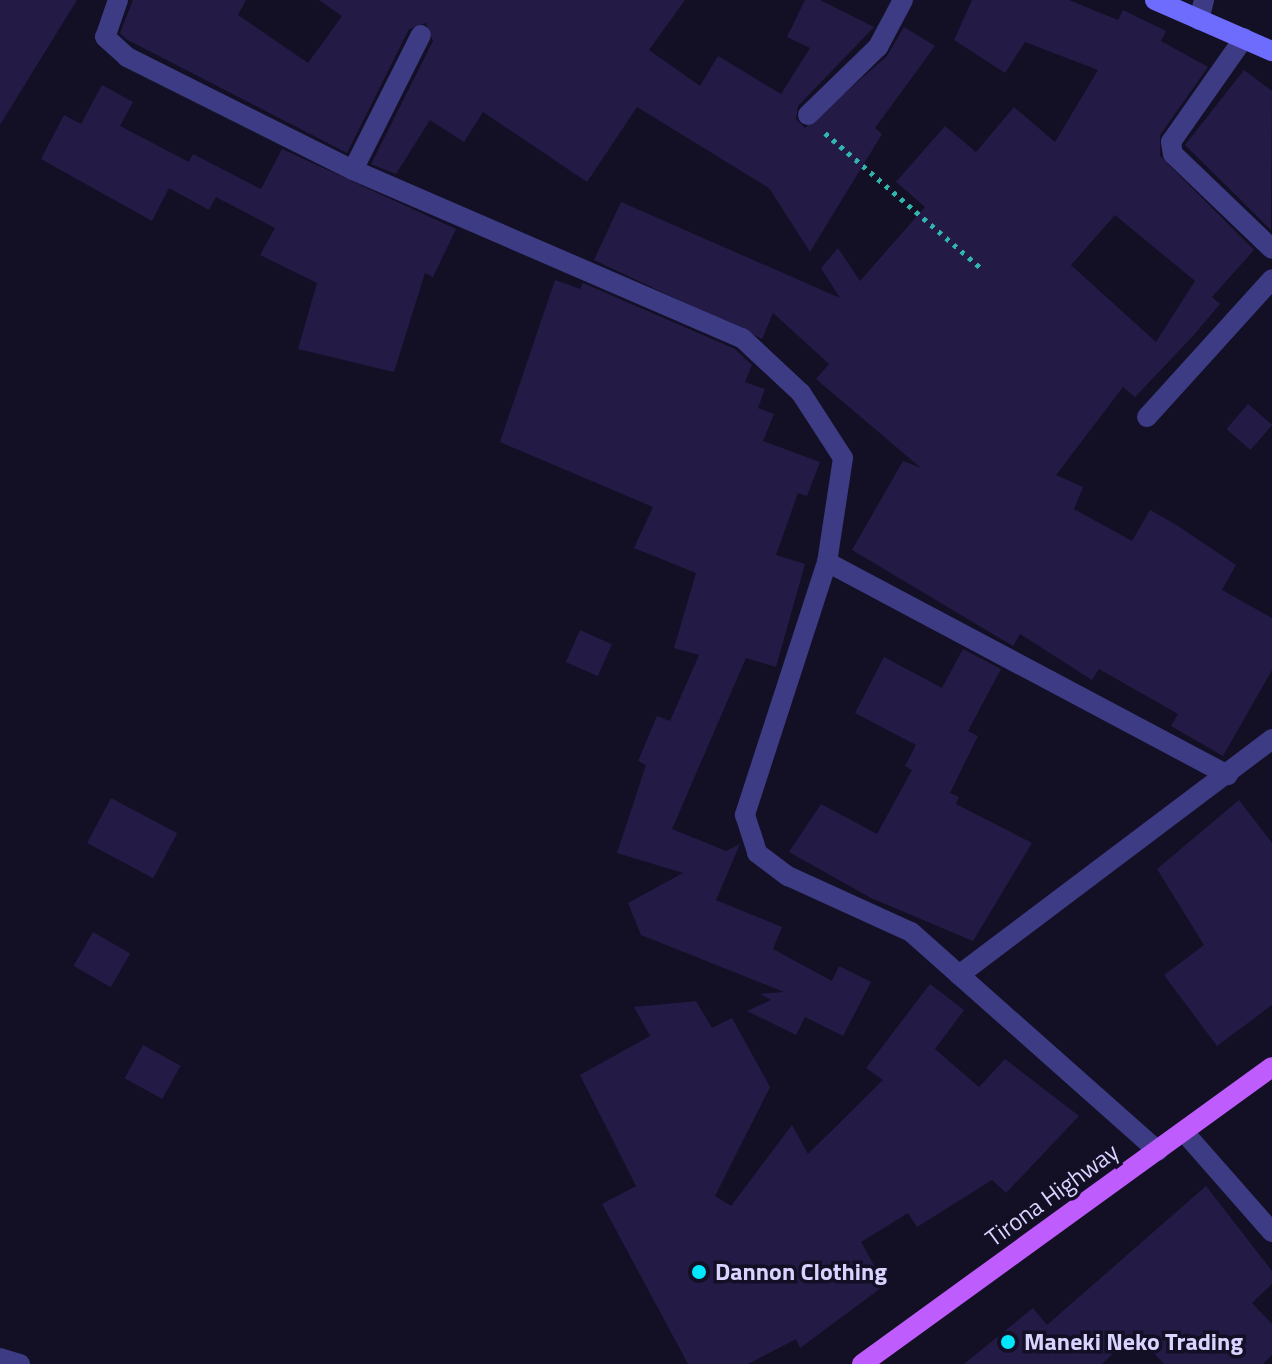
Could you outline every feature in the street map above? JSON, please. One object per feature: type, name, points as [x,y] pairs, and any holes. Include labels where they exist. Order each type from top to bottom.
[{"type":"main road","name":"Tirona Highway","points":[[862,1364],[1272,1067]]},
{"type":"street","points":[[118,0],[105,37],[113,48],[353,170],[742,338],[801,393],[843,458],[827,562],[745,815],[757,853],[788,876],[911,932],[1158,1151]]},
{"type":"street","points":[[808,115],[878,47],[903,0]]},
{"type":"street","points":[[1155,0],[1202,10],[1244,38],[1272,51]]},
{"type":"street","points":[[353,170],[421,35]]},
{"type":"street","points":[[1244,38],[1171,142],[1173,154],[1272,249]]},
{"type":"street","points":[[1147,417],[1272,279]]},
{"type":"street","points":[[827,562],[1228,775]]},
{"type":"street","points":[[959,975],[1272,739]]},
{"type":"street","points":[[1184,1132],[1272,1232]]},
{"type":"street","points":[[0,1358],[20,1364]]},
{"type":"path","points":[[808,115],[983,270]]},
{"type":"building","points":[[0,0],[77,0],[0,125]]},
{"type":"building","points":[[133,0],[246,0],[238,15],[308,63],[342,16],[319,0],[685,0],[649,50],[700,86],[718,56],[781,94],[810,48],[787,37],[805,0],[820,0],[874,27],[798,106],[796,119],[805,128],[887,56],[904,27],[935,46],[875,128],[882,134],[810,252],[769,188],[637,107],[587,182],[483,112],[464,142],[430,120],[396,174],[371,164],[433,41],[426,23],[409,29],[347,153],[126,39],[120,33]]},
{"type":"building","points":[[972,0],[1069,0],[1118,20],[1123,10],[1166,31],[1161,41],[1208,67],[1160,135],[1160,156],[1254,250],[1212,297],[1220,304],[1193,336],[1135,397],[1123,387],[1056,475],[1083,487],[1074,509],[1132,541],[1150,510],[1175,524],[1236,565],[1222,590],[1272,618],[1272,670],[1223,756],[1171,726],[1178,714],[1099,669],[1092,680],[1020,634],[1013,646],[852,550],[903,461],[921,468],[816,379],[829,364],[773,313],[762,339],[594,260],[621,202],[840,298],[821,268],[838,248],[860,281],[925,207],[896,182],[945,126],[976,152],[1014,107],[1055,142],[1098,70],[1025,42],[1005,73],[954,40]],"holes":[[[1115,215],[1195,281],[1156,342],[1071,265]]]},
{"type":"building","points":[[1244,70],[1272,91],[1271,230],[1185,145]]},
{"type":"building","points":[[102,85],[133,102],[120,126],[189,162],[193,154],[261,189],[282,149],[456,229],[433,277],[425,273],[394,372],[298,349],[317,283],[260,255],[275,228],[216,197],[209,210],[169,188],[152,221],[41,159],[64,115],[81,124]]},
{"type":"building","points":[[555,280],[580,289],[583,283],[735,349],[752,365],[745,382],[765,389],[758,408],[774,414],[763,441],[820,462],[807,496],[798,493],[776,555],[805,564],[776,667],[746,658],[672,829],[726,851],[740,844],[716,900],[782,927],[773,949],[832,981],[839,966],[871,982],[843,1036],[805,1017],[796,1035],[747,1011],[771,1000],[760,994],[784,992],[641,935],[628,903],[683,873],[617,853],[646,765],[638,761],[657,716],[670,721],[699,655],[674,648],[696,573],[634,548],[653,507],[500,442]]},
{"type":"building","points":[[1248,404],[1272,425],[1251,450],[1226,429]]},
{"type":"building","points":[[580,630],[612,644],[598,676],[566,662]]},
{"type":"building","points":[[963,649],[1001,669],[968,731],[978,736],[950,793],[959,797],[956,804],[1032,843],[973,941],[871,898],[789,852],[821,804],[877,834],[912,770],[905,766],[916,745],[855,713],[884,657],[942,688]]},
{"type":"building","points":[[111,798],[177,833],[153,878],[87,843]]},
{"type":"building","points":[[1239,800],[1272,843],[1272,1005],[1217,1046],[1164,975],[1204,945],[1157,869]]},
{"type":"building","points":[[93,932],[130,954],[111,987],[74,966]]},
{"type":"building","points":[[930,984],[964,1010],[935,1049],[979,1087],[1005,1059],[1079,1116],[1006,1193],[992,1180],[917,1227],[908,1213],[861,1242],[885,1285],[800,1348],[796,1339],[748,1364],[688,1364],[602,1204],[636,1186],[580,1075],[650,1036],[634,1007],[696,1001],[712,1028],[732,1018],[770,1087],[715,1196],[731,1206],[792,1125],[808,1154],[883,1080],[866,1068]]},
{"type":"building","points":[[143,1045],[181,1066],[162,1099],[125,1078]]},
{"type":"building","points":[[1206,1186],[1272,1271],[1272,1284],[1252,1303],[1272,1324],[1272,1355],[1263,1364],[1164,1364],[1135,1333],[1102,1364],[964,1364],[1033,1308],[1047,1325]]},
{"type":"place","name":"Dannon Clothing","points":[[699,1272]]},
{"type":"place","name":"Maneki Neko Trading","points":[[1008,1342]]}]
